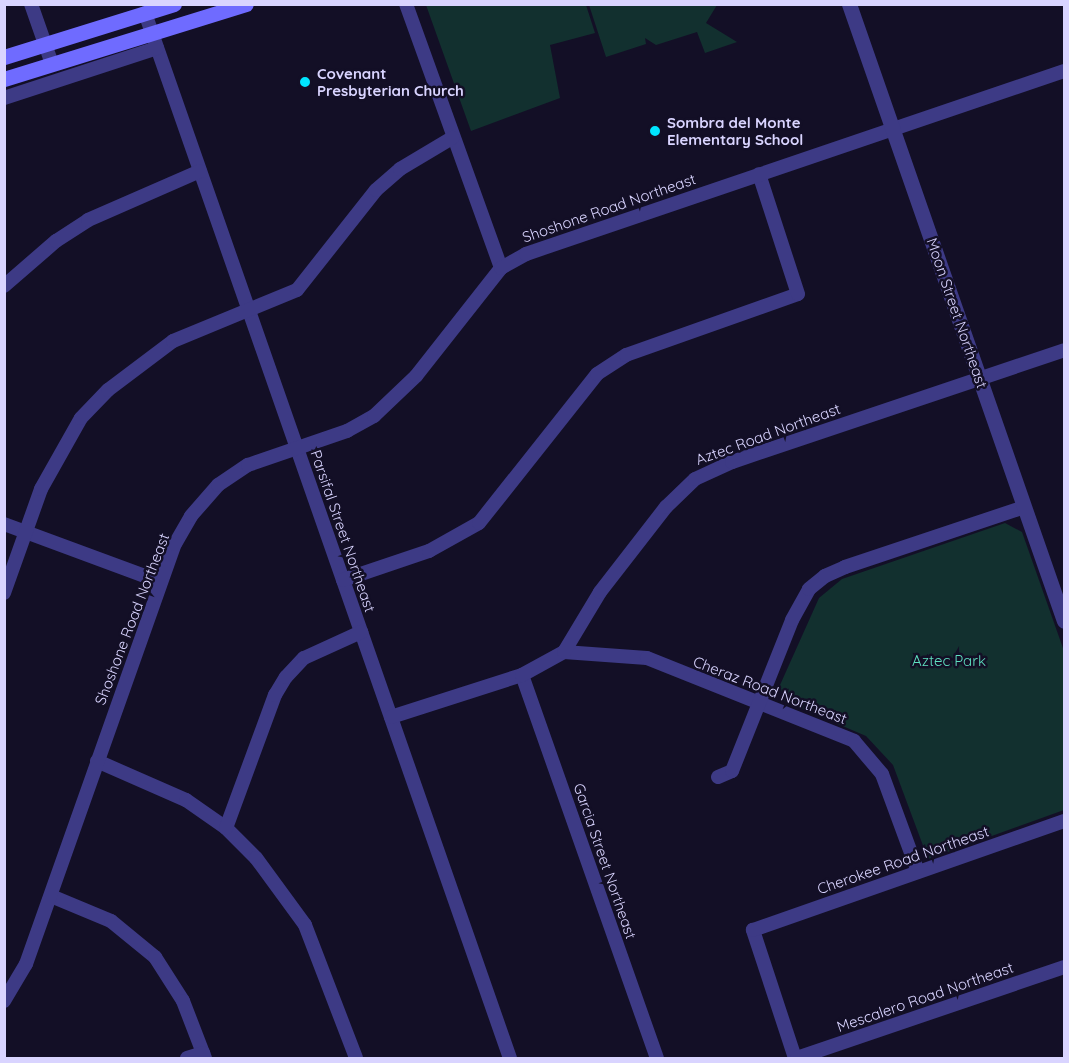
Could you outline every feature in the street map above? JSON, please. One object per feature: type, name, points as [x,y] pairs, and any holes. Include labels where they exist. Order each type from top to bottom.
[{"type":"main road","points":[[4,57],[174,4]]},
{"type":"main road","points":[[4,79],[223,8],[246,4]]},
{"type":"street","points":[[31,4],[52,64]]},
{"type":"street","points":[[406,4],[452,138],[501,268]]},
{"type":"street","name":"Moon Street Northeast","points":[[849,4],[1065,621]]},
{"type":"street","name":"Parsifal Street Northeast","points":[[145,14],[510,1059]]},
{"type":"street","points":[[4,98],[157,48]]},
{"type":"street","name":"Shoshone Road Northeast","points":[[4,1001],[26,964],[96,761],[175,544],[191,516],[218,485],[248,465],[347,431],[374,416],[399,396],[501,268],[556,242],[1065,71]]},
{"type":"street","points":[[4,593],[41,489],[62,448],[81,418],[108,390],[173,341],[297,290],[376,190],[400,169],[452,138]]},
{"type":"street","points":[[4,286],[56,240],[88,220],[200,171]]},
{"type":"street","points":[[342,580],[429,551],[479,523],[597,374],[626,355],[798,294],[759,174]]},
{"type":"street","name":"Aztec Road Northeast","points":[[564,652],[600,592],[666,507],[695,479],[732,462],[1065,350]]},
{"type":"street","points":[[718,777],[732,771],[800,603],[825,576],[1024,507]]},
{"type":"street","points":[[4,524],[161,582]]},
{"type":"street","points":[[226,828],[275,695],[286,677],[314,652],[361,632]]},
{"type":"street","points":[[391,717],[522,675],[564,652]]},
{"type":"street","name":"Cheraz Road Northeast","points":[[564,652],[647,658],[841,735],[865,750],[882,774],[918,872]]},
{"type":"street","name":"Garcia Street Northeast","points":[[522,675],[657,1059]]},
{"type":"street","points":[[96,761],[157,785],[226,828],[279,885],[305,925],[356,1059]]},
{"type":"street","name":"Cherokee Road Northeast","points":[[796,1059],[753,930],[1065,821]]},
{"type":"street","points":[[51,896],[111,921],[155,957],[178,990],[204,1056],[187,1059]]},
{"type":"street","name":"Mescalero Road Northeast","points":[[796,1059],[1065,967]]},
{"type":"green space","points":[[426,5],[586,5],[595,33],[550,45],[560,98],[471,131]]},
{"type":"green space","points":[[589,5],[717,5],[706,23],[737,42],[705,53],[697,32],[656,45],[645,38],[646,44],[606,57]]},
{"type":"green space","name":"Aztec Park","points":[[1005,523],[1022,532],[1064,651],[1064,810],[928,859],[893,765],[866,736],[784,701],[780,685],[819,598],[842,579]]},
{"type":"place","name":"Covenant Presbyterian Church","points":[[305,82]]},
{"type":"place","name":"Sombra del Monte Elementary School","points":[[655,131]]}]
